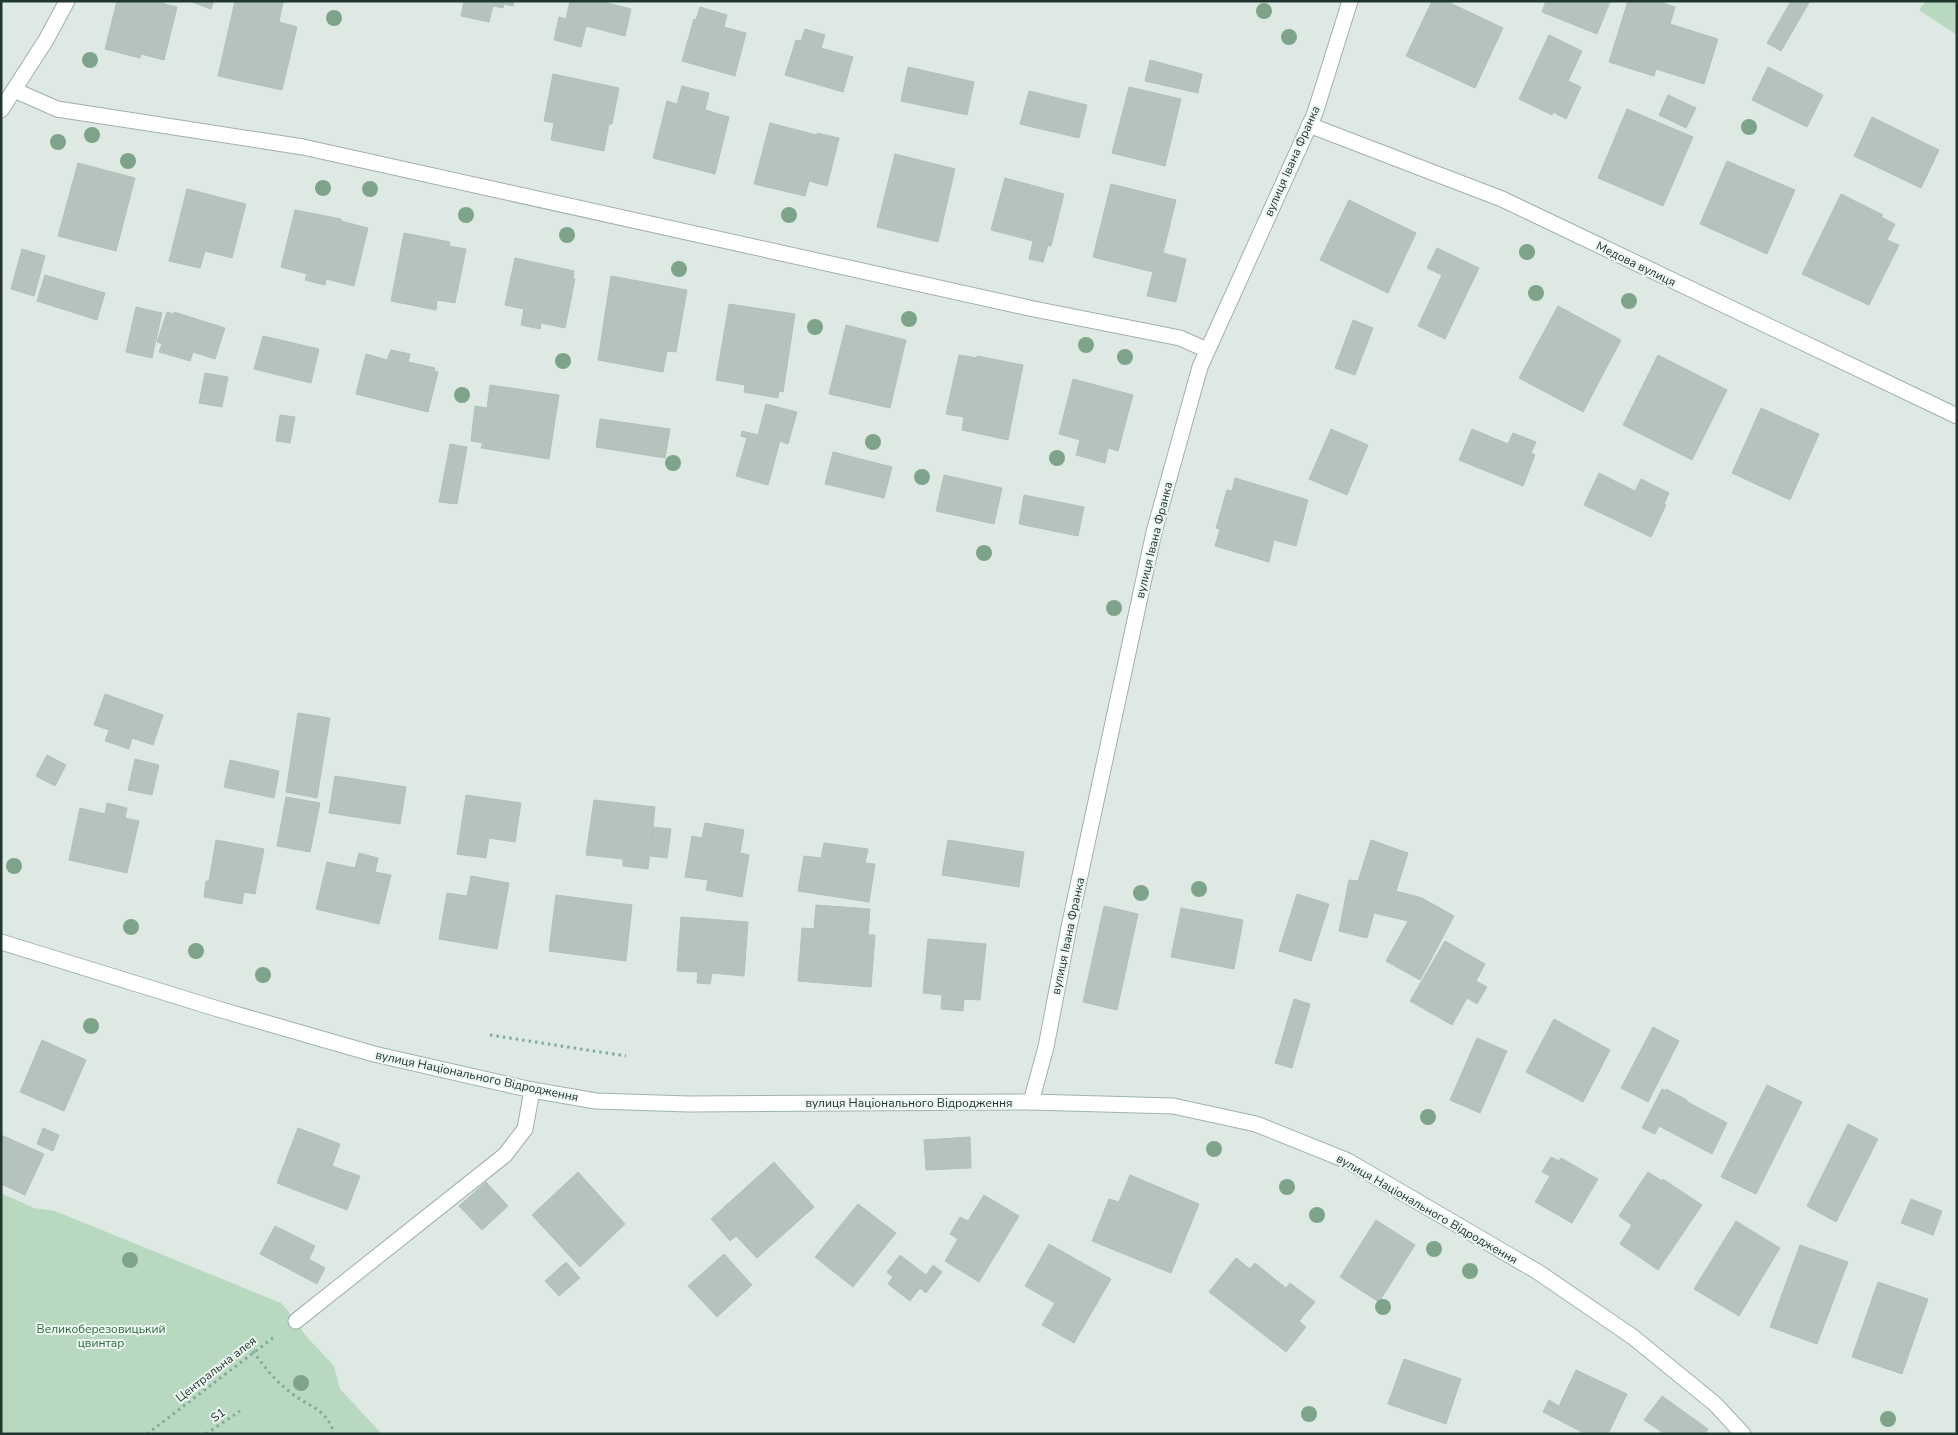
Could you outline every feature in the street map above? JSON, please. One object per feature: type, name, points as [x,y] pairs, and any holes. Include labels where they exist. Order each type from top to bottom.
[{"type":"street","points":[[1,110],[46,40],[68,1]]},
{"type":"street","name":"вулиця Івана Франка","points":[[1031,1102],[1046,1047],[1069,927],[1154,532],[1200,367],[1315,113],[1350,1]]},
{"type":"street","points":[[14,90],[57,109],[303,147],[1034,309],[1180,338],[1207,350]]},
{"type":"street","name":"Медова вулиця","points":[[1309,125],[1502,199],[1957,416]]},
{"type":"street","name":"вулиця Національного Відродження","points":[[1,942],[218,1009],[374,1054],[532,1090],[596,1100],[689,1104],[1031,1102],[1173,1106],[1256,1124],[1348,1161],[1538,1272],[1633,1337],[1715,1404],[1743,1434]]},
{"type":"street","points":[[296,1321],[505,1155],[525,1129],[532,1090]]},
{"type":"path","points":[[490,1035],[626,1056]]},
{"type":"path","name":"Центральна алея","points":[[147,1434],[253,1351],[296,1321]]},
{"type":"path","points":[[253,1351],[269,1374],[291,1394],[326,1415],[334,1434]]},
{"type":"path","name":"S1","points":[[206,1434],[240,1411]]},
{"type":"green space","points":[[1926,1],[1957,1],[1957,35],[1919,10]]},
{"type":"green space","name":"Великоберезовицький цвинтар","points":[[1,1193],[34,1208],[55,1211],[281,1303],[306,1336],[334,1366],[340,1389],[382,1434],[1,1434]]},
{"type":"building","points":[[117,1],[164,1],[164,4],[177,7],[164,60],[141,54],[140,58],[105,49]]},
{"type":"building","points":[[189,1],[214,1],[211,9]]},
{"type":"building","points":[[235,1],[283,2],[279,22],[297,27],[282,90],[218,76]]},
{"type":"building","points":[[464,1],[514,1],[513,6],[504,4],[503,8],[493,6],[489,22],[461,16]]},
{"type":"building","points":[[570,1],[599,1],[631,9],[625,36],[586,26],[581,47],[554,40],[559,17],[566,19]]},
{"type":"building","points":[[1432,1],[1446,1],[1503,28],[1475,88],[1406,56]]},
{"type":"building","points":[[1546,1],[1610,2],[1597,34],[1542,12]]},
{"type":"building","points":[[1628,1],[1657,1],[1675,7],[1670,24],[1718,39],[1704,84],[1656,69],[1654,76],[1609,62]]},
{"type":"building","points":[[1791,1],[1810,1],[1781,51],[1767,43]]},
{"type":"building","points":[[700,7],[727,15],[724,27],[746,33],[735,76],[682,61],[694,19],[696,20]]},
{"type":"building","points":[[805,29],[825,35],[821,48],[853,57],[843,92],[785,75],[796,40],[801,41]]},
{"type":"building","points":[[1549,35],[1582,51],[1568,81],[1581,87],[1566,119],[1553,112],[1552,115],[1519,99]]},
{"type":"building","points":[[1150,60],[1202,74],[1198,93],[1145,81]]},
{"type":"building","points":[[908,67],[974,82],[967,115],[901,101]]},
{"type":"building","points":[[1768,67],[1823,95],[1807,127],[1752,100]]},
{"type":"building","points":[[553,74],[619,88],[612,124],[609,124],[604,151],[551,140],[554,123],[544,121]]},
{"type":"building","points":[[682,86],[709,93],[705,110],[729,117],[715,174],[653,158],[667,101],[677,104]]},
{"type":"building","points":[[1129,87],[1181,99],[1165,166],[1112,153]]},
{"type":"building","points":[[1029,91],[1087,105],[1079,138],[1020,124]]},
{"type":"building","points":[[1668,95],[1696,108],[1686,128],[1659,115]]},
{"type":"building","points":[[1627,109],[1693,137],[1663,206],[1598,178]]},
{"type":"building","points":[[1872,117],[1939,150],[1921,188],[1854,156]]},
{"type":"building","points":[[770,123],[817,135],[817,133],[839,138],[827,186],[809,181],[805,196],[754,184]]},
{"type":"building","points":[[895,154],[955,169],[938,242],[877,227]]},
{"type":"building","points":[[1727,161],[1795,190],[1767,254],[1700,224]]},
{"type":"building","points":[[78,163],[135,178],[116,251],[58,236]]},
{"type":"building","points":[[1005,178],[1064,194],[1051,246],[1048,245],[1043,262],[1029,259],[1033,241],[991,230]]},
{"type":"building","points":[[1111,184],[1176,200],[1163,253],[1186,259],[1176,302],[1147,296],[1153,272],[1093,257]]},
{"type":"building","points":[[187,189],[246,204],[232,258],[205,251],[200,268],[169,261]]},
{"type":"building","points":[[1841,194],[1883,215],[1881,217],[1895,224],[1887,240],[1899,245],[1869,305],[1802,274]]},
{"type":"building","points":[[1349,200],[1416,233],[1388,293],[1320,260]]},
{"type":"building","points":[[295,210],[341,219],[341,221],[368,228],[354,286],[326,279],[325,285],[305,280],[307,274],[281,267]]},
{"type":"building","points":[[404,233],[450,242],[449,246],[466,249],[455,303],[437,300],[436,310],[391,301]]},
{"type":"building","points":[[1437,248],[1479,268],[1445,339],[1418,326],[1442,275],[1427,268]]},
{"type":"building","points":[[22,249],[45,256],[34,296],[11,289]]},
{"type":"building","points":[[515,258],[574,271],[573,279],[575,279],[565,328],[541,323],[540,329],[521,325],[524,309],[505,305]]},
{"type":"building","points":[[45,275],[105,293],[97,320],[37,301]]},
{"type":"building","points":[[611,276],[687,290],[676,352],[667,351],[663,372],[598,360]]},
{"type":"building","points":[[729,304],[795,314],[783,392],[779,391],[778,398],[744,392],[745,385],[716,380]]},
{"type":"building","points":[[1558,306],[1621,340],[1583,412],[1519,378]]},
{"type":"building","points":[[136,307],[162,313],[152,358],[126,352]]},
{"type":"building","points":[[167,312],[173,314],[174,312],[225,328],[215,359],[193,352],[190,361],[159,352],[162,344],[157,342]]},
{"type":"building","points":[[1353,320],[1373,328],[1355,375],[1335,368]]},
{"type":"building","points":[[846,325],[906,340],[890,408],[829,394]]},
{"type":"building","points":[[263,336],[319,349],[311,383],[254,369]]},
{"type":"building","points":[[391,350],[410,354],[408,362],[435,368],[434,371],[438,372],[428,412],[356,394],[366,354],[387,360]]},
{"type":"building","points":[[959,355],[977,358],[977,356],[1023,365],[1008,440],[962,430],[964,417],[946,414]]},
{"type":"building","points":[[1658,355],[1727,390],[1692,460],[1623,425]]},
{"type":"building","points":[[205,373],[228,377],[222,407],[199,403]]},
{"type":"building","points":[[1073,379],[1133,395],[1118,451],[1108,448],[1105,463],[1076,455],[1080,440],[1059,434]]},
{"type":"building","points":[[490,385],[559,395],[549,459],[481,448],[483,443],[471,441],[475,406],[487,408]]},
{"type":"building","points":[[766,404],[797,412],[788,444],[780,441],[768,485],[736,476],[747,438],[741,436],[742,431],[758,435]]},
{"type":"building","points":[[1761,408],[1819,434],[1790,500],[1732,473]]},
{"type":"building","points":[[280,415],[295,417],[290,443],[276,441]]},
{"type":"building","points":[[600,419],[670,429],[665,458],[596,447]]},
{"type":"building","points":[[1331,429],[1368,445],[1347,495],[1309,479]]},
{"type":"building","points":[[1472,429],[1508,444],[1513,433],[1536,442],[1531,453],[1535,455],[1523,486],[1459,460]]},
{"type":"building","points":[[450,444],[467,447],[457,504],[439,502]]},
{"type":"building","points":[[833,452],[892,467],[884,498],[825,484]]},
{"type":"building","points":[[1599,473],[1635,491],[1641,479],[1669,493],[1664,504],[1666,505],[1651,537],[1584,505]]},
{"type":"building","points":[[944,475],[1002,488],[994,524],[936,511]]},
{"type":"building","points":[[1235,478],[1308,500],[1296,546],[1274,540],[1269,562],[1215,546],[1220,529],[1216,528],[1227,490],[1232,491]]},
{"type":"building","points":[[1024,495],[1084,507],[1078,536],[1019,524]]},
{"type":"building","points":[[105,694],[163,715],[153,745],[132,738],[129,749],[105,741],[109,730],[94,725]]},
{"type":"building","points":[[298,713],[330,718],[317,798],[286,792]]},
{"type":"building","points":[[47,755],[66,765],[55,786],[36,776]]},
{"type":"building","points":[[135,759],[159,765],[152,795],[128,790]]},
{"type":"building","points":[[230,760],[279,771],[274,798],[224,787]]},
{"type":"building","points":[[335,776],[406,787],[400,824],[329,813]]},
{"type":"building","points":[[466,795],[521,803],[515,842],[489,838],[486,858],[457,854]]},
{"type":"building","points":[[286,797],[320,803],[310,852],[277,846]]},
{"type":"building","points":[[594,800],[655,807],[653,827],[591,820]]},
{"type":"building","points":[[107,803],[127,808],[125,818],[139,821],[127,873],[69,860],[80,808],[105,814]]},
{"type":"building","points":[[591,820],[653,827],[648,869],[623,866],[623,859],[586,855]]},
{"type":"building","points":[[705,823],[744,830],[740,853],[749,855],[742,897],[706,890],[708,880],[685,877],[692,836],[702,838]]},
{"type":"building","points":[[653,827],[671,829],[667,858],[650,856]]},
{"type":"building","points":[[216,840],[264,849],[255,894],[244,892],[242,904],[204,897],[206,881],[209,881]]},
{"type":"building","points":[[948,840],[1024,852],[1019,887],[942,875]]},
{"type":"building","points":[[1371,840],[1408,853],[1396,891],[1422,898],[1454,916],[1420,980],[1386,961],[1408,921],[1374,913],[1367,938],[1339,931],[1349,880],[1358,881]]},
{"type":"building","points":[[824,843],[868,849],[865,863],[875,864],[869,902],[798,891],[804,856],[821,858]]},
{"type":"building","points":[[359,853],[378,858],[375,872],[391,875],[379,924],[316,909],[327,862],[355,868]]},
{"type":"building","points":[[471,876],[509,883],[497,949],[439,939],[447,893],[467,896]]},
{"type":"building","points":[[1297,894],[1329,904],[1311,961],[1279,951]]},
{"type":"building","points":[[556,895],[632,905],[626,961],[549,951]]},
{"type":"building","points":[[816,905],[870,909],[868,935],[875,935],[871,987],[798,981],[802,928],[814,929]]},
{"type":"building","points":[[1104,906],[1138,914],[1117,1010],[1083,1002]]},
{"type":"building","points":[[1181,908],[1243,920],[1234,969],[1171,957]]},
{"type":"building","points":[[681,917],[748,922],[744,976],[712,973],[710,984],[697,983],[698,972],[677,971]]},
{"type":"building","points":[[928,939],[986,944],[980,1000],[964,999],[963,1011],[941,1009],[942,995],[923,993]]},
{"type":"building","points":[[1445,941],[1485,964],[1476,981],[1487,987],[1477,1004],[1467,998],[1452,1025],[1410,1001]]},
{"type":"building","points":[[1294,999],[1310,1004],[1292,1068],[1275,1063]]},
{"type":"building","points":[[1554,1019],[1610,1050],[1583,1102],[1526,1072]]},
{"type":"building","points":[[1653,1027],[1679,1041],[1648,1102],[1621,1088]]},
{"type":"building","points":[[1477,1038],[1507,1051],[1480,1113],[1450,1100]]},
{"type":"building","points":[[42,1040],[86,1060],[64,1111],[20,1092]]},
{"type":"building","points":[[1767,1085],[1802,1102],[1756,1194],[1721,1177]]},
{"type":"building","points":[[1662,1089],[1665,1091],[1666,1089],[1727,1123],[1712,1154],[1659,1126],[1655,1134],[1642,1128]]},
{"type":"building","points":[[1848,1124],[1878,1139],[1836,1222],[1807,1206]]},
{"type":"building","points":[[43,1128],[59,1135],[53,1151],[37,1144]]},
{"type":"building","points":[[298,1128],[340,1144],[332,1166],[360,1176],[347,1210],[277,1183]]},
{"type":"building","points":[[1,1135],[44,1154],[25,1195],[1,1184]]},
{"type":"building","points":[[970,1137],[971,1168],[926,1170],[924,1140]]},
{"type":"building","points":[[1551,1157],[1559,1161],[1561,1158],[1598,1179],[1572,1223],[1535,1202],[1550,1176],[1542,1172]]},
{"type":"building","points":[[774,1162],[814,1207],[757,1258],[736,1236],[730,1241],[711,1219]]},
{"type":"building","points":[[578,1172],[625,1224],[580,1267],[532,1215]]},
{"type":"building","points":[[1648,1172],[1662,1181],[1663,1179],[1702,1205],[1658,1270],[1620,1244],[1632,1225],[1619,1216]]},
{"type":"building","points":[[1130,1175],[1199,1204],[1171,1273],[1092,1241],[1109,1199],[1119,1202]]},
{"type":"building","points":[[486,1182],[508,1206],[482,1230],[459,1206]]},
{"type":"building","points":[[984,1195],[1019,1216],[979,1282],[945,1261],[958,1239],[950,1234],[960,1217],[968,1221]]},
{"type":"building","points":[[1911,1199],[1942,1211],[1933,1235],[1901,1223]]},
{"type":"building","points":[[858,1204],[896,1233],[853,1287],[815,1257]]},
{"type":"building","points":[[1376,1220],[1415,1245],[1379,1302],[1340,1277]]},
{"type":"building","points":[[1736,1221],[1780,1248],[1739,1316],[1694,1289]]},
{"type":"building","points":[[275,1226],[315,1246],[309,1259],[325,1268],[317,1284],[260,1254]]},
{"type":"building","points":[[1049,1244],[1111,1279],[1074,1343],[1042,1325],[1055,1303],[1025,1286]]},
{"type":"building","points":[[1800,1245],[1848,1262],[1817,1344],[1770,1327]]},
{"type":"building","points":[[724,1254],[752,1285],[717,1317],[688,1286]]},
{"type":"building","points":[[900,1255],[926,1275],[933,1265],[942,1272],[926,1293],[920,1288],[910,1301],[888,1284],[893,1277],[887,1272]]},
{"type":"building","points":[[1236,1258],[1250,1269],[1255,1263],[1286,1288],[1290,1283],[1315,1302],[1299,1321],[1306,1327],[1286,1352],[1209,1292]]},
{"type":"building","points":[[566,1262],[580,1278],[559,1296],[545,1281]]},
{"type":"building","points":[[1878,1282],[1928,1299],[1902,1374],[1852,1357]]},
{"type":"building","points":[[1404,1359],[1461,1379],[1446,1424],[1388,1404]]},
{"type":"building","points":[[1576,1370],[1627,1394],[1608,1434],[1586,1434],[1543,1412],[1549,1400],[1559,1406]]},
{"type":"building","points":[[1662,1396],[1708,1429],[1705,1434],[1665,1434],[1644,1420]]}]
